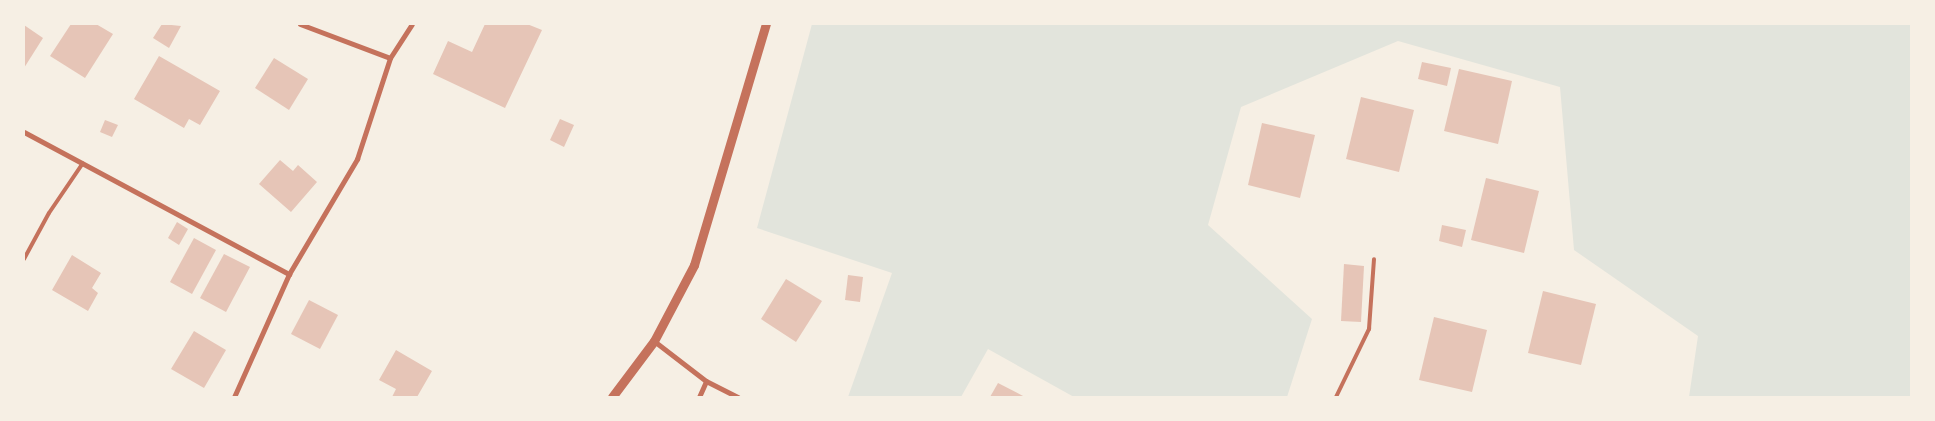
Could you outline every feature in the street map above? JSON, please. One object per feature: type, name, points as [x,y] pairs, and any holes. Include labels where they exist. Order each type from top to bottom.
[{"type":"street","points":[[300,24],[390,58]]},
{"type":"street","points":[[234,397],[289,274],[357,159],[390,58],[412,24]]},
{"type":"street","points":[[612,397],[654,341],[694,265],[766,24]]},
{"type":"street","points":[[24,132],[289,274]]},
{"type":"street","points":[[654,341],[706,380],[738,397]]},
{"type":"street","points":[[699,397],[706,380]]},
{"type":"lane","points":[[24,259],[49,213],[83,163]]},
{"type":"lane","points":[[1336,397],[1369,329],[1374,259]]},
{"type":"shaded area","points":[[812,24],[1911,24],[1911,397],[1689,397],[1698,336],[1574,250],[1560,87],[1398,41],[1241,107],[1208,225],[1312,319],[1287,397],[1074,397],[988,349],[961,397],[848,397],[892,273],[757,228]]},
{"type":"building","points":[[71,24],[96,24],[113,34],[85,78],[50,56]]},
{"type":"building","points":[[162,24],[181,26],[169,48],[153,38]]},
{"type":"building","points":[[485,24],[527,24],[542,30],[505,108],[433,74],[448,41],[472,52]]},
{"type":"building","points":[[24,25],[43,38],[24,68]]},
{"type":"building","points":[[159,56],[220,91],[200,125],[189,119],[184,128],[134,99]]},
{"type":"building","points":[[274,58],[308,79],[289,110],[255,88]]},
{"type":"building","points":[[1422,62],[1451,68],[1447,86],[1418,79]]},
{"type":"building","points":[[1459,69],[1512,81],[1498,144],[1444,131]]},
{"type":"building","points":[[1361,97],[1414,110],[1399,172],[1346,159]]},
{"type":"building","points":[[560,119],[574,125],[564,147],[550,140]]},
{"type":"building","points":[[105,120],[118,125],[112,137],[100,132]]},
{"type":"building","points":[[1262,123],[1315,135],[1300,198],[1248,185]]},
{"type":"building","points":[[280,160],[293,171],[298,165],[317,182],[291,212],[259,184]]},
{"type":"building","points":[[1486,178],[1539,191],[1524,253],[1471,240]]},
{"type":"building","points":[[177,222],[188,229],[179,245],[168,238]]},
{"type":"building","points":[[1442,225],[1466,230],[1462,247],[1439,241]]},
{"type":"building","points":[[194,238],[216,250],[192,294],[170,282]]},
{"type":"building","points":[[224,254],[250,267],[226,312],[200,298]]},
{"type":"building","points":[[72,255],[101,273],[92,288],[98,293],[88,311],[52,290]]},
{"type":"building","points":[[1344,264],[1364,266],[1361,322],[1341,321]]},
{"type":"building","points":[[848,275],[863,277],[860,302],[845,300]]},
{"type":"building","points":[[786,279],[822,301],[796,342],[761,319]]},
{"type":"building","points":[[1543,291],[1596,304],[1581,365],[1528,353]]},
{"type":"building","points":[[309,300],[338,315],[320,349],[291,334]]},
{"type":"building","points":[[1434,317],[1487,330],[1472,392],[1419,380]]},
{"type":"building","points":[[194,331],[226,350],[204,388],[171,369]]},
{"type":"building","points":[[396,350],[432,371],[417,397],[392,397],[396,389],[379,380]]},
{"type":"building","points":[[998,383],[1025,397],[990,397]]}]
